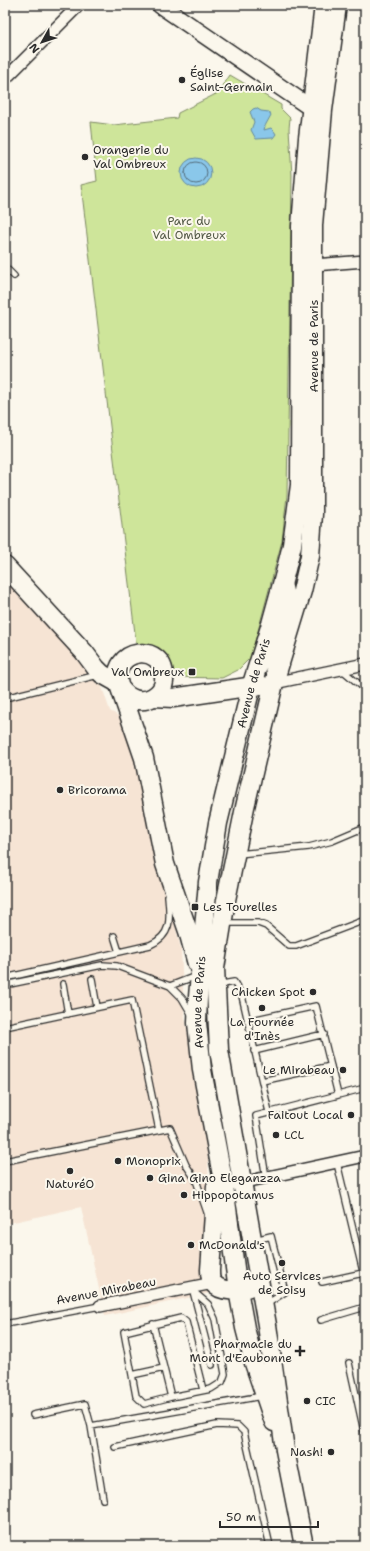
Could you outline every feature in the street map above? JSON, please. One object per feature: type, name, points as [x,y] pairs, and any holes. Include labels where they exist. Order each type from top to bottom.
[{"type":"main road","name":"Avenue de Paris","points":[[285,1450],[264,1396],[254,1363],[243,1314],[225,1288],[224,1186],[202,1070],[197,1023],[222,923],[235,854],[274,682],[302,591],[310,556],[313,514],[313,225],[317,109],[324,5]]},
{"type":"main road","name":"Avenue de Paris","points":[[304,1546],[285,1450],[243,1182],[219,1050],[209,974],[208,882],[218,823],[251,687],[292,545],[300,485],[301,226],[305,165],[337,5]]},
{"type":"main road","points":[[5,566],[84,652],[96,668],[119,686],[126,695],[134,699],[142,701],[154,697],[173,698],[206,692],[251,687],[274,682]]},
{"type":"main road","points":[[84,652],[104,662],[121,664]]},
{"type":"main road","points":[[154,697],[161,690],[164,681],[164,671],[162,666],[158,660],[148,654],[142,653],[131,655],[121,664],[117,674],[119,686],[144,758],[165,864],[188,931],[209,974]]},
{"type":"main road","points":[[164,681],[177,686],[206,692]]},
{"type":"main road","points":[[226,900],[225,847],[258,707],[251,687]]},
{"type":"main road","points":[[219,1159],[210,1270],[225,1288],[259,1281]]},
{"type":"street","points":[[5,79],[79,5]]},
{"type":"street","points":[[160,5],[317,109]]},
{"type":"street","points":[[314,265],[365,261]]},
{"type":"street","name":"Avenue de Paris","points":[[274,682],[271,664],[272,656],[289,598],[284,577]]},
{"type":"street","points":[[274,682],[365,664]]},
{"type":"street","points":[[224,1186],[365,1156]]},
{"type":"street","name":"Avenue Mirabeau","points":[[100,1306],[192,1289],[225,1288]]},
{"type":"lane","points":[[5,267],[14,276]]},
{"type":"lane","points":[[341,669],[365,689]]},
{"type":"lane","points":[[5,698],[102,674]]},
{"type":"lane","points":[[235,854],[309,848],[332,841],[365,826]]},
{"type":"lane","points":[[5,978],[120,952],[157,942],[167,930],[170,914],[165,864]]},
{"type":"lane","points":[[222,923],[258,924],[266,926],[289,946],[296,946],[365,920]]},
{"type":"lane","points":[[114,936],[120,952]]},
{"type":"lane","points":[[5,985],[102,965],[117,966],[170,986],[182,998],[197,1023]]},
{"type":"lane","points":[[170,986],[209,974],[234,982],[242,996],[269,1112]]},
{"type":"lane","points":[[92,979],[97,1007]]},
{"type":"lane","points":[[63,984],[68,1014]]},
{"type":"lane","points":[[5,1027],[132,1000],[159,1130]]},
{"type":"lane","points":[[247,1021],[316,1006],[338,1095]]},
{"type":"lane","points":[[254,1051],[324,1034]]},
{"type":"lane","points":[[262,1081],[331,1066]]},
{"type":"lane","points":[[266,1178],[256,1116],[365,1088]]},
{"type":"lane","points":[[5,1161],[170,1128],[186,1165],[196,1180],[213,1231]]},
{"type":"lane","points":[[337,1163],[362,1258],[365,1280]]},
{"type":"lane","points":[[252,1240],[271,1236],[285,1292],[263,1306]]},
{"type":"lane","points":[[322,1282],[363,1273]]},
{"type":"lane","points":[[192,1289],[212,1365]]},
{"type":"lane","points":[[192,1289],[208,1304],[215,1319],[225,1374],[222,1382],[211,1389],[144,1404],[136,1396],[124,1332],[181,1318],[186,1322],[203,1390]]},
{"type":"lane","name":"Avenue Mirabeau","points":[[5,1324],[100,1306]]},
{"type":"lane","points":[[321,1320],[365,1307]]},
{"type":"lane","points":[[153,1324],[171,1397]]},
{"type":"lane","points":[[349,1364],[365,1436]]},
{"type":"lane","points":[[132,1375],[164,1368]]},
{"type":"lane","points":[[91,1426],[264,1396]]},
{"type":"lane","points":[[33,1415],[85,1404],[91,1426],[104,1498]]},
{"type":"lane","points":[[115,1447],[217,1425],[238,1426],[244,1432],[270,1546]]},
{"type":"shaded area","points":[[5,579],[97,672],[110,711],[124,719],[181,949],[184,1011],[208,1158],[211,1279],[210,1293],[105,1316],[81,1207],[5,1224]]},
{"type":"green space","name":"Parc du Val Ombreux","points":[[230,75],[281,105],[281,109],[290,118],[289,129],[292,175],[287,495],[282,541],[251,657],[238,670],[222,678],[170,677],[137,650],[81,185],[97,181],[91,122],[114,125],[177,118],[178,113],[218,93]]},
{"type":"water","points":[[256,108],[261,111],[269,112],[271,115],[264,130],[271,128],[276,134],[273,138],[256,139],[251,130],[254,122],[250,112]]},
{"type":"water","points":[[196,158],[206,163],[211,173],[206,183],[196,188],[186,183],[181,173],[186,163]]},
{"type":"place","name":"Église Saint-Germain","points":[[182,80]]},
{"type":"place","name":"Orangerie du Val Ombreux","points":[[85,157]]},
{"type":"place","name":"Val Ombreux","points":[[192,672]]},
{"type":"place","name":"Bricorama","points":[[60,790]]},
{"type":"place","name":"Les Tourelles","points":[[195,907]]},
{"type":"place","name":"Chicken Spot","points":[[313,992]]},
{"type":"place","name":"La Fournée d'Inès","points":[[262,1008]]},
{"type":"place","name":"Le Mirabeau","points":[[343,1070]]},
{"type":"place","name":"Faitout Local","points":[[351,1115]]},
{"type":"place","name":"LCL","points":[[276,1135]]},
{"type":"place","name":"Monoprix","points":[[118,1161]]},
{"type":"place","name":"NaturéO","points":[[70,1171]]},
{"type":"place","name":"Gina Gino Eleganzza","points":[[150,1178]]},
{"type":"place","name":"Hippopotamus","points":[[184,1195]]},
{"type":"place","name":"McDonald's","points":[[191,1245]]},
{"type":"place","name":"Auto Services de Soisy","points":[[282,1263]]},
{"type":"place","name":"Pharmacie du Mont d'Eaubonne","points":[[300,1351]]},
{"type":"place","name":"CIC","points":[[307,1401]]},
{"type":"place","name":"Nash!","points":[[331,1452]]}]
